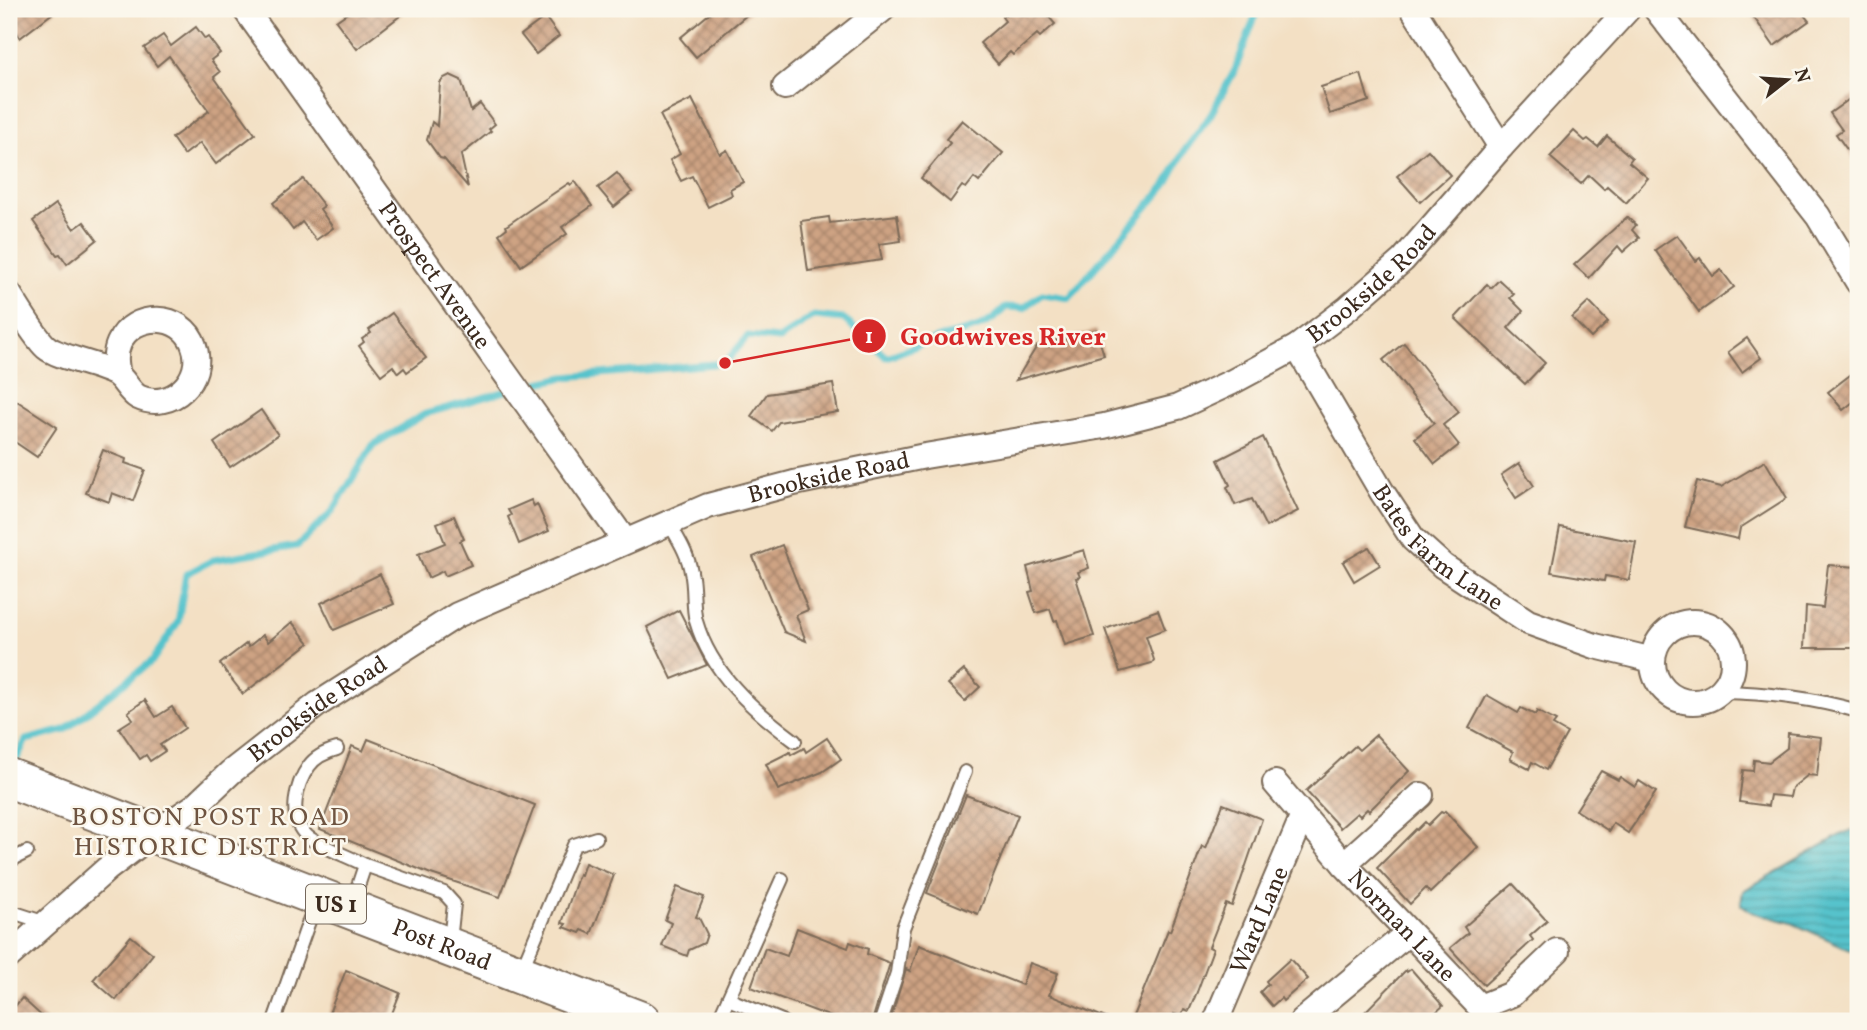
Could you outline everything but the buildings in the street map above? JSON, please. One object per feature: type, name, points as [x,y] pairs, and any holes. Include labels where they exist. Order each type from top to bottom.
[{"type":"main road","name":"Post Road","points":[[20,782],[641,1021]]},
{"type":"street","name":"Prospect Avenue","points":[[245,9],[625,541]]},
{"type":"street","points":[[785,87],[883,9]]},
{"type":"street","points":[[1413,9],[1501,147]]},
{"type":"street","name":"Brookside Road","points":[[9,956],[107,869],[195,806],[231,772],[318,704],[457,615],[708,506],[787,484],[925,456],[1104,426],[1178,407],[1297,347],[1404,260],[1501,147],[1628,9]]},
{"type":"street","points":[[1656,9],[1818,216],[1858,282]]},
{"type":"street","points":[[9,294],[47,348],[118,375]]},
{"type":"street","name":"Bates Farm Lane","points":[[1297,347],[1413,539],[1443,566],[1528,622],[1595,646],[1653,660]]},
{"type":"street","points":[[1696,622],[1711,625],[1723,635],[1731,649],[1734,664],[1730,679],[1720,692],[1707,700],[1691,702],[1676,698],[1663,689],[1653,660],[1657,645],[1666,632],[1680,624],[1696,622]]},
{"type":"street","name":"Norman Lane","points":[[1275,783],[1343,864],[1480,1007],[1512,994],[1557,951]]},
{"type":"street","name":"Norman Lane","points":[[1343,864],[1421,795]]},
{"type":"street","name":"Ward Lane","points":[[1216,1021],[1302,818]]},
{"type":"street","points":[[1302,1021],[1408,933]]},
{"type":"lane","points":[[669,523],[684,550],[691,572],[696,620],[711,657],[730,685],[768,722],[794,741]]},
{"type":"lane","points":[[1720,692],[1768,692],[1819,700],[1858,711]]},
{"type":"lane","points":[[337,749],[323,754],[310,765],[295,794],[297,821],[307,837],[365,865],[444,894],[454,904],[449,949]]},
{"type":"lane","points":[[881,1021],[897,973],[902,928],[965,772]]},
{"type":"lane","points":[[520,975],[574,845],[596,838]]},
{"type":"lane","points":[[9,861],[27,852]]},
{"type":"lane","points":[[274,1021],[334,903],[365,865]]},
{"type":"lane","points":[[718,1021],[782,879]]},
{"type":"lane","points":[[9,911],[46,923]]},
{"type":"lane","points":[[728,999],[782,1021]]},
{"type":"water","points":[[1858,829],[1858,953],[1792,923],[1752,912],[1741,904],[1743,891],[1844,833]]},
{"type":"waterway","points":[[522,387],[565,377],[725,363],[748,336],[779,339],[814,316],[844,319],[886,357],[977,328],[992,320],[1006,307],[1024,308],[1042,294],[1069,298],[1166,185],[1185,150],[1210,116],[1235,70],[1258,9]]},
{"type":"waterway","points":[[13,766],[26,740],[65,730],[152,661],[178,622],[186,574],[213,560],[297,546],[332,512],[373,445],[425,414],[510,390]]},
{"type":"place","name":"Goodwives River","points":[[725,363]]},
{"type":"district","name":"BOSTON POST ROAD HISTORIC DISTRICT","points":[[211,831]]}]
